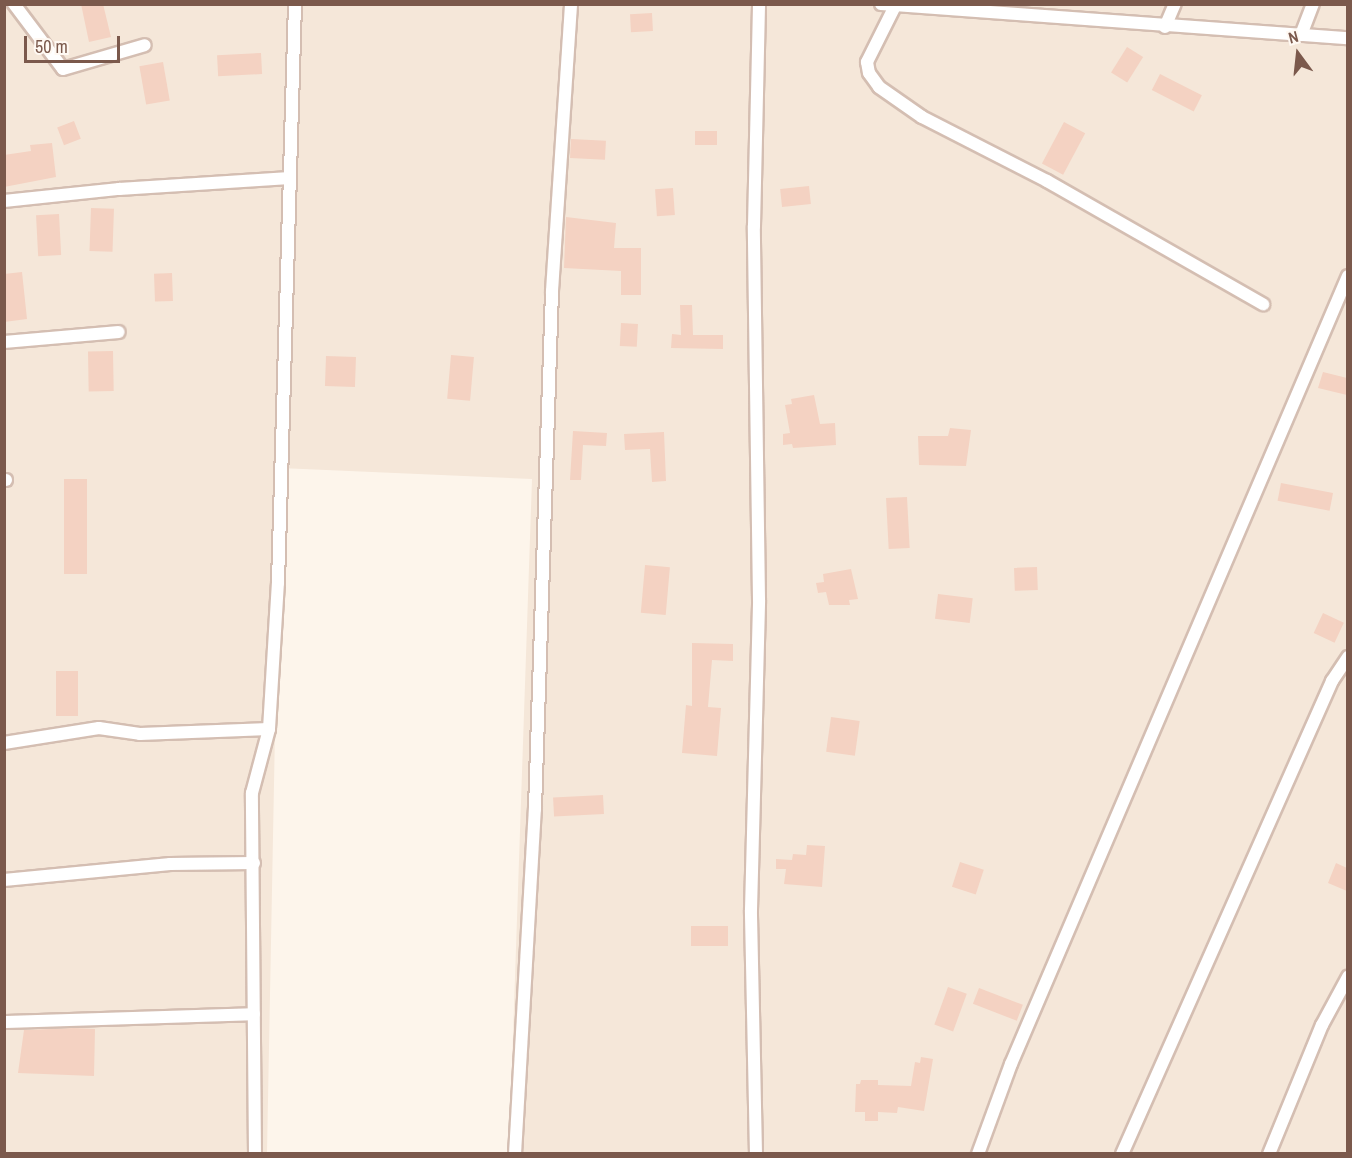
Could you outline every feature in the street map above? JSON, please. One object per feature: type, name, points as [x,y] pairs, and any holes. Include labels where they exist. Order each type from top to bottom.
[{"type":"street","points":[[14,4],[63,69],[145,45]]},
{"type":"street","points":[[255,1154],[252,793],[269,729],[287,338],[295,4]]},
{"type":"street","points":[[515,1154],[535,809],[552,291],[571,4]]},
{"type":"street","points":[[756,1154],[751,910],[759,600],[754,226],[759,4]]},
{"type":"street","points":[[880,4],[1165,27],[1347,38]]},
{"type":"street","points":[[1165,27],[1175,4]]},
{"type":"street","points":[[1301,35],[1313,4]]},
{"type":"street","points":[[895,5],[867,62],[869,73],[879,87],[922,117],[1047,181],[1263,304]]},
{"type":"street","points":[[4,201],[119,189],[290,178]]},
{"type":"street","points":[[978,1154],[1011,1064],[1347,276]]},
{"type":"street","points":[[4,342],[119,332]]},
{"type":"street","points":[[1122,1154],[1332,681],[1347,657]]},
{"type":"street","points":[[4,743],[99,728],[140,734],[269,729]]},
{"type":"street","points":[[4,880],[170,864],[254,863]]},
{"type":"street","points":[[1269,1154],[1322,1025],[1347,976]]},
{"type":"street","points":[[4,1022],[254,1014]]},
{"type":"shaded area","points":[[5,5],[1347,5],[1347,1153],[509,1153],[532,479],[280,468],[267,1153],[5,1154]]},
{"type":"building","points":[[81,4],[103,4],[111,37],[89,42]]},
{"type":"building","points":[[652,13],[653,31],[631,32],[630,14]]},
{"type":"building","points":[[1127,47],[1143,57],[1127,83],[1111,72]]},
{"type":"building","points":[[261,53],[262,74],[218,76],[217,55]]},
{"type":"building","points":[[163,62],[170,100],[146,105],[139,66]]},
{"type":"building","points":[[1160,74],[1202,95],[1194,111],[1152,90]]},
{"type":"building","points":[[74,121],[81,139],[64,145],[57,127]]},
{"type":"building","points":[[1064,122],[1085,133],[1063,175],[1042,163]]},
{"type":"building","points":[[695,131],[717,131],[717,145],[695,145]]},
{"type":"building","points":[[571,139],[606,141],[605,160],[570,158]]},
{"type":"building","points":[[52,143],[56,177],[4,187],[4,155],[31,151],[30,145]]},
{"type":"building","points":[[809,186],[811,204],[782,207],[780,189]]},
{"type":"building","points":[[673,188],[675,215],[657,216],[655,189]]},
{"type":"building","points":[[91,208],[114,209],[112,252],[89,251]]},
{"type":"building","points":[[59,214],[61,255],[38,256],[36,215]]},
{"type":"building","points":[[566,217],[616,223],[614,248],[641,248],[641,295],[621,295],[621,271],[564,268]]},
{"type":"building","points":[[22,272],[27,319],[4,322],[4,274]]},
{"type":"building","points":[[172,273],[173,301],[155,302],[154,274]]},
{"type":"building","points":[[680,305],[692,305],[693,335],[723,335],[723,349],[671,348],[672,334],[681,335]]},
{"type":"building","points":[[621,323],[638,324],[637,347],[620,346]]},
{"type":"building","points":[[88,351],[113,351],[114,391],[89,391]]},
{"type":"building","points":[[451,355],[474,357],[470,401],[447,399]]},
{"type":"building","points":[[326,356],[356,357],[355,387],[325,386]]},
{"type":"building","points":[[1323,372],[1347,378],[1347,395],[1318,388]]},
{"type":"building","points":[[814,395],[820,424],[835,423],[836,445],[793,448],[792,444],[783,445],[783,434],[790,433],[785,405],[792,404],[791,399]]},
{"type":"building","points":[[950,428],[971,430],[966,466],[919,465],[918,436],[948,436]]},
{"type":"building","points":[[573,431],[607,433],[606,446],[583,445],[581,480],[570,480]]},
{"type":"building","points":[[664,432],[666,481],[652,482],[650,449],[625,450],[624,434]]},
{"type":"building","points":[[64,479],[87,479],[87,574],[64,574]]},
{"type":"building","points":[[1281,483],[1333,493],[1330,511],[1278,501]]},
{"type":"building","points":[[907,497],[910,548],[889,549],[886,498]]},
{"type":"building","points":[[645,565],[670,567],[666,615],[641,613]]},
{"type":"building","points":[[1037,567],[1038,590],[1015,591],[1014,568]]},
{"type":"building","points":[[851,569],[858,599],[849,600],[850,605],[829,605],[826,592],[818,593],[816,583],[824,582],[823,574]]},
{"type":"building","points":[[938,594],[973,598],[970,623],[935,619]]},
{"type":"building","points":[[1323,613],[1344,623],[1335,643],[1314,633]]},
{"type":"building","points":[[692,643],[733,644],[733,661],[712,660],[708,707],[721,708],[717,756],[682,753],[686,705],[692,706]]},
{"type":"building","points":[[56,671],[78,671],[78,716],[56,716]]},
{"type":"building","points":[[831,717],[860,721],[855,756],[826,752]]},
{"type":"building","points":[[603,795],[604,814],[554,817],[553,798]]},
{"type":"building","points":[[807,845],[825,846],[822,887],[784,884],[786,869],[776,869],[776,859],[792,860],[793,854],[806,855]]},
{"type":"building","points":[[960,862],[984,870],[976,894],[952,887]]},
{"type":"building","points":[[1336,863],[1347,868],[1347,891],[1328,883]]},
{"type":"building","points":[[691,926],[728,926],[728,946],[691,946]]},
{"type":"building","points":[[948,987],[967,994],[953,1031],[934,1025]]},
{"type":"building","points":[[979,988],[1023,1005],[1017,1021],[973,1004]]},
{"type":"building","points":[[95,1029],[94,1076],[18,1073],[24,1030]]},
{"type":"building","points":[[921,1057],[933,1059],[924,1111],[898,1107],[897,1113],[878,1112],[878,1121],[865,1121],[865,1112],[855,1112],[856,1084],[860,1084],[861,1080],[878,1080],[878,1085],[911,1086],[915,1062],[920,1063]]}]
